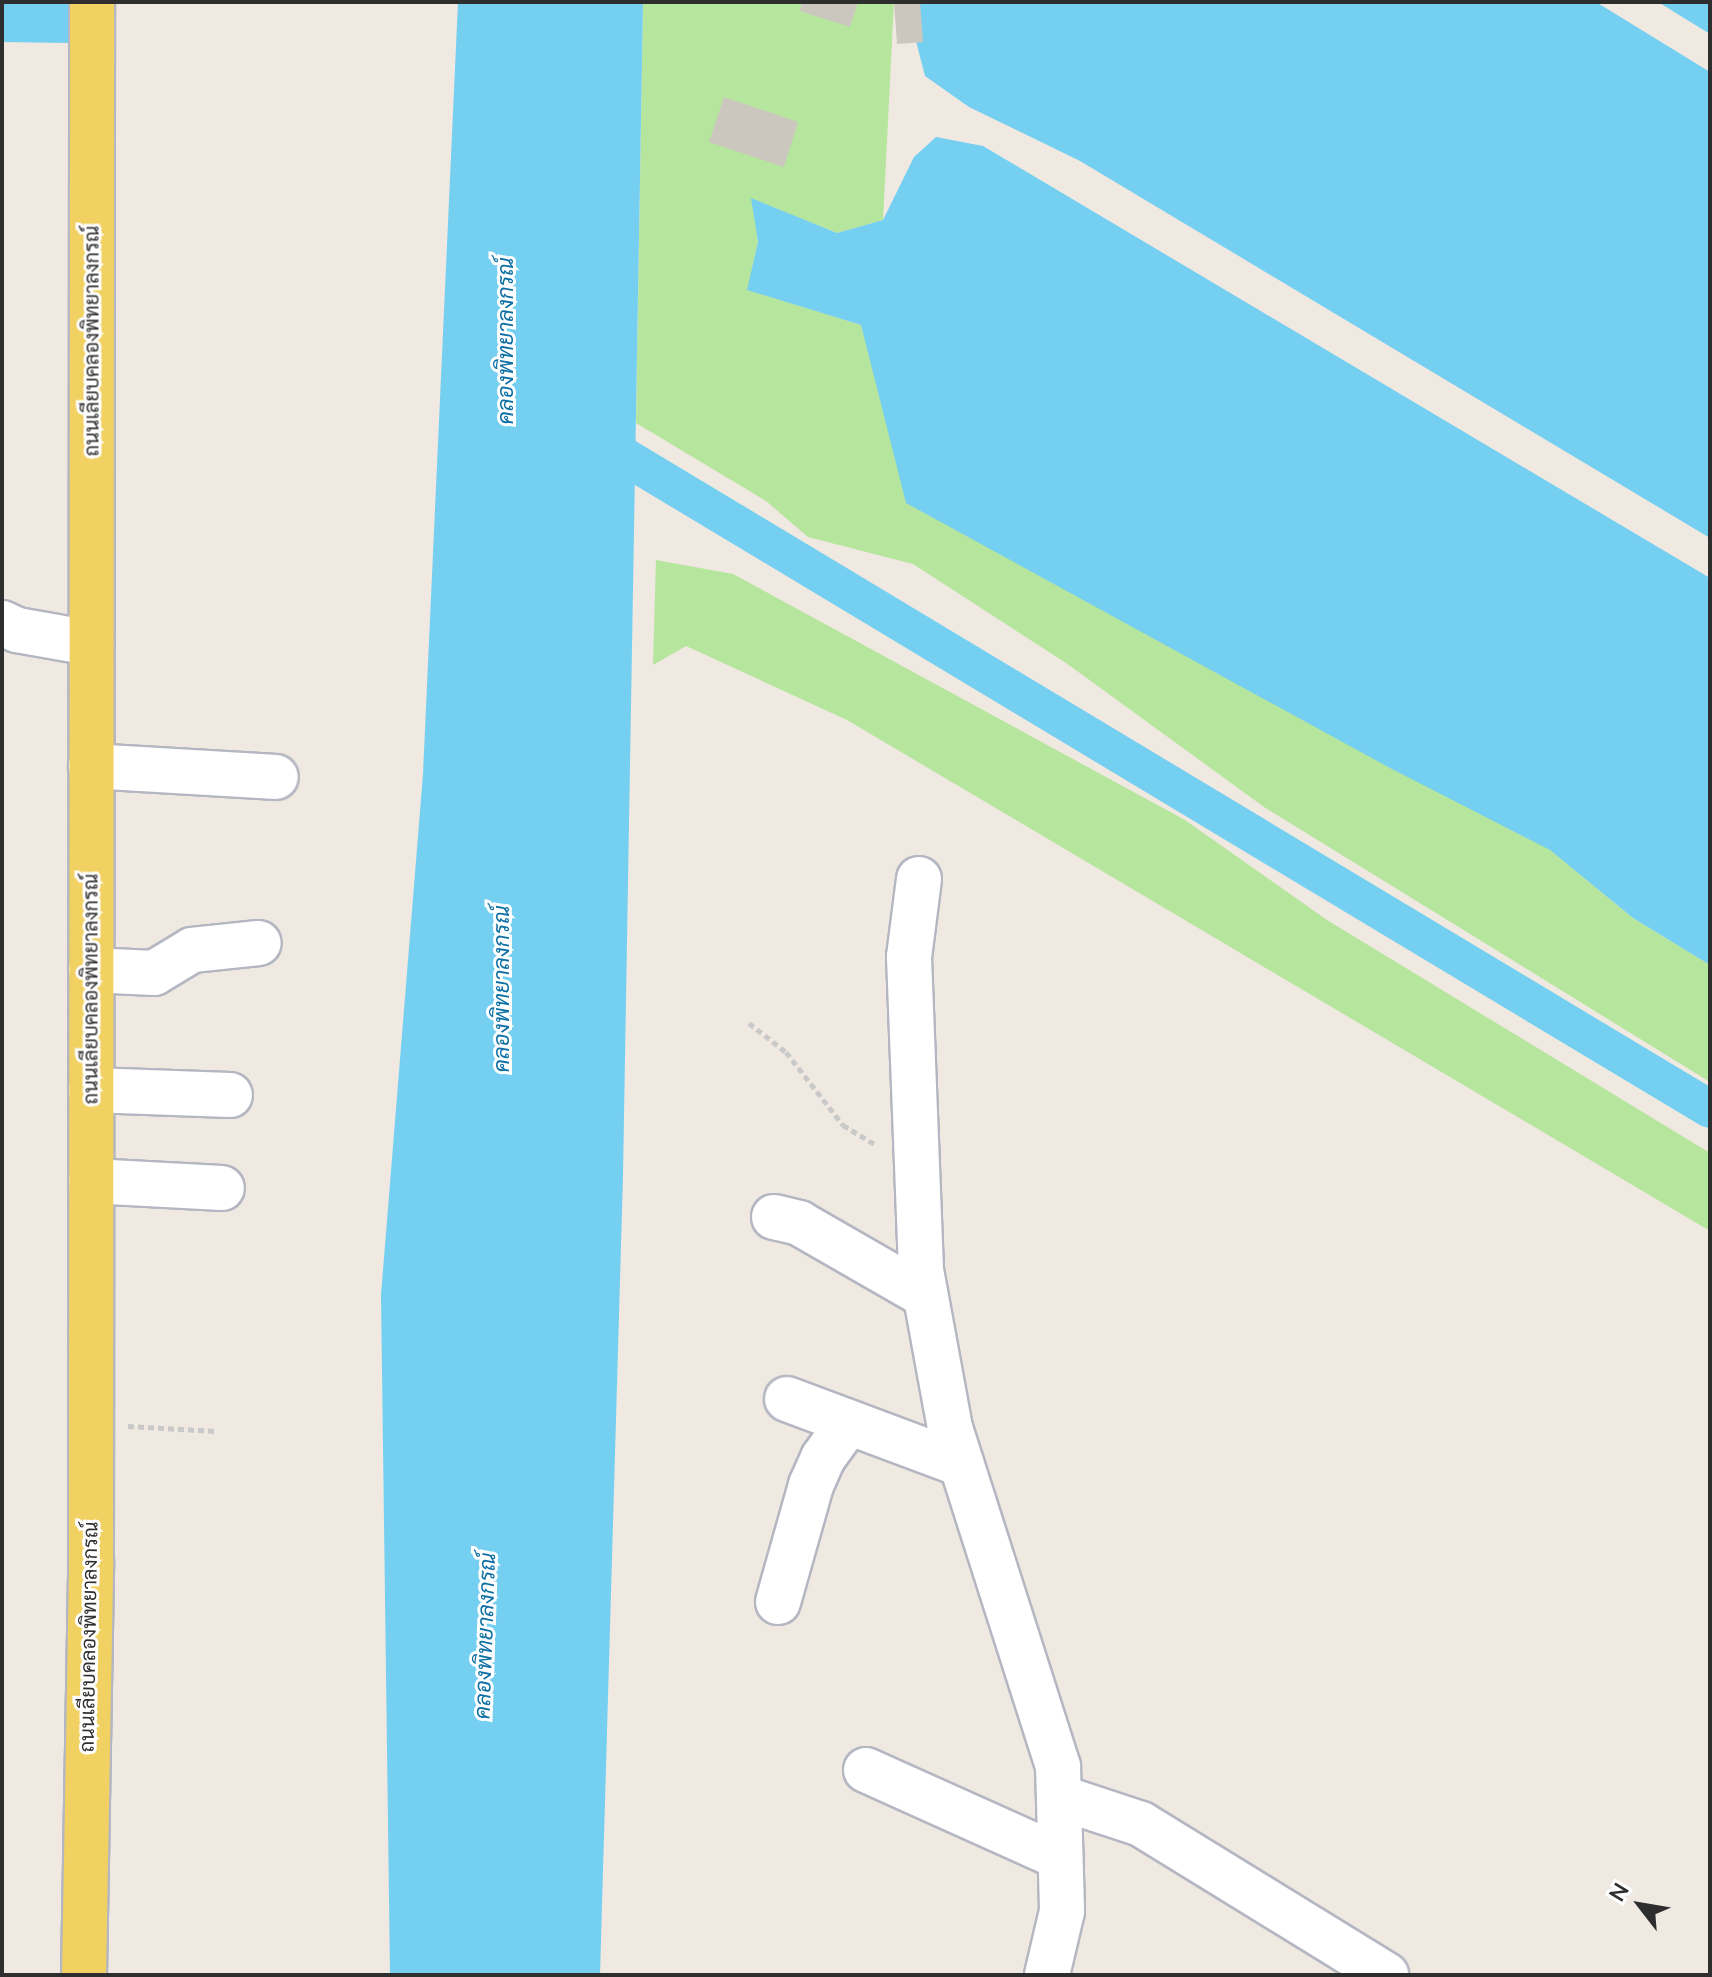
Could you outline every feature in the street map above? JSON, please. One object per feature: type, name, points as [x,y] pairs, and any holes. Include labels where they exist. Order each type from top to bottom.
[{"type":"main road","name":"ถนนเลียบคลองพิทยาลงกรณ์","points":[[84,1975],[91,1423],[92,2]]},
{"type":"street","points":[[2,623],[17,630],[91,643]]},
{"type":"street","points":[[91,766],[276,777]]},
{"type":"street","points":[[919,879],[909,957],[921,1270],[950,1428],[1058,1766],[1062,1911],[1047,1975]]},
{"type":"street","points":[[91,970],[154,973],[192,950],[259,943]]},
{"type":"street","points":[[91,1090],[230,1095]]},
{"type":"street","points":[[91,1181],[222,1188]]},
{"type":"street","points":[[774,1217],[799,1223],[926,1296]]},
{"type":"street","points":[[787,1399],[961,1464]]},
{"type":"street","points":[[778,1602],[811,1485],[823,1458],[849,1422]]},
{"type":"street","points":[[866,1770],[1060,1857]]},
{"type":"street","points":[[1059,1797],[1141,1824],[1386,1975]]},
{"type":"path","points":[[749,1023],[786,1052],[843,1125],[917,1172]]},
{"type":"path","points":[[91,1423],[216,1431]]},
{"type":"green space","points":[[643,2],[894,2],[883,220],[837,233],[752,199],[758,242],[748,290],[861,325],[881,398],[1550,850],[1633,918],[1710,965],[1710,1082],[1264,807],[1066,663],[913,564],[808,537],[766,501],[636,423]]},
{"type":"green space","points":[[656,560],[733,574],[1185,820],[1327,920],[1710,1153],[1710,1231],[847,720],[686,646],[653,665]]},
{"type":"water","points":[[2,2],[85,2],[87,22],[68,43],[2,42]]},
{"type":"water","name":"คลองพิทยาลงกรณ์","points":[[458,2],[643,2],[623,1176],[600,1975],[390,1975],[381,1295],[423,774]]},
{"type":"water","points":[[906,2],[1596,2],[1710,72],[1710,538],[1080,161],[969,107],[925,76]]},
{"type":"water","points":[[1658,2],[1710,2],[1710,34]]},
{"type":"water","points":[[936,137],[983,146],[1710,578],[1710,965],[1633,918],[1550,850],[1390,768],[906,503],[861,325],[747,290],[758,242],[751,198],[837,233],[883,220],[914,157]]},
{"type":"building","points":[[802,2],[858,2],[850,27],[800,11]]},
{"type":"building","points":[[894,2],[920,2],[923,42],[897,44]]},
{"type":"building","points":[[724,97],[798,122],[784,167],[709,142]]},
{"type":"waterway","points":[[592,437],[1710,1109]]}]
